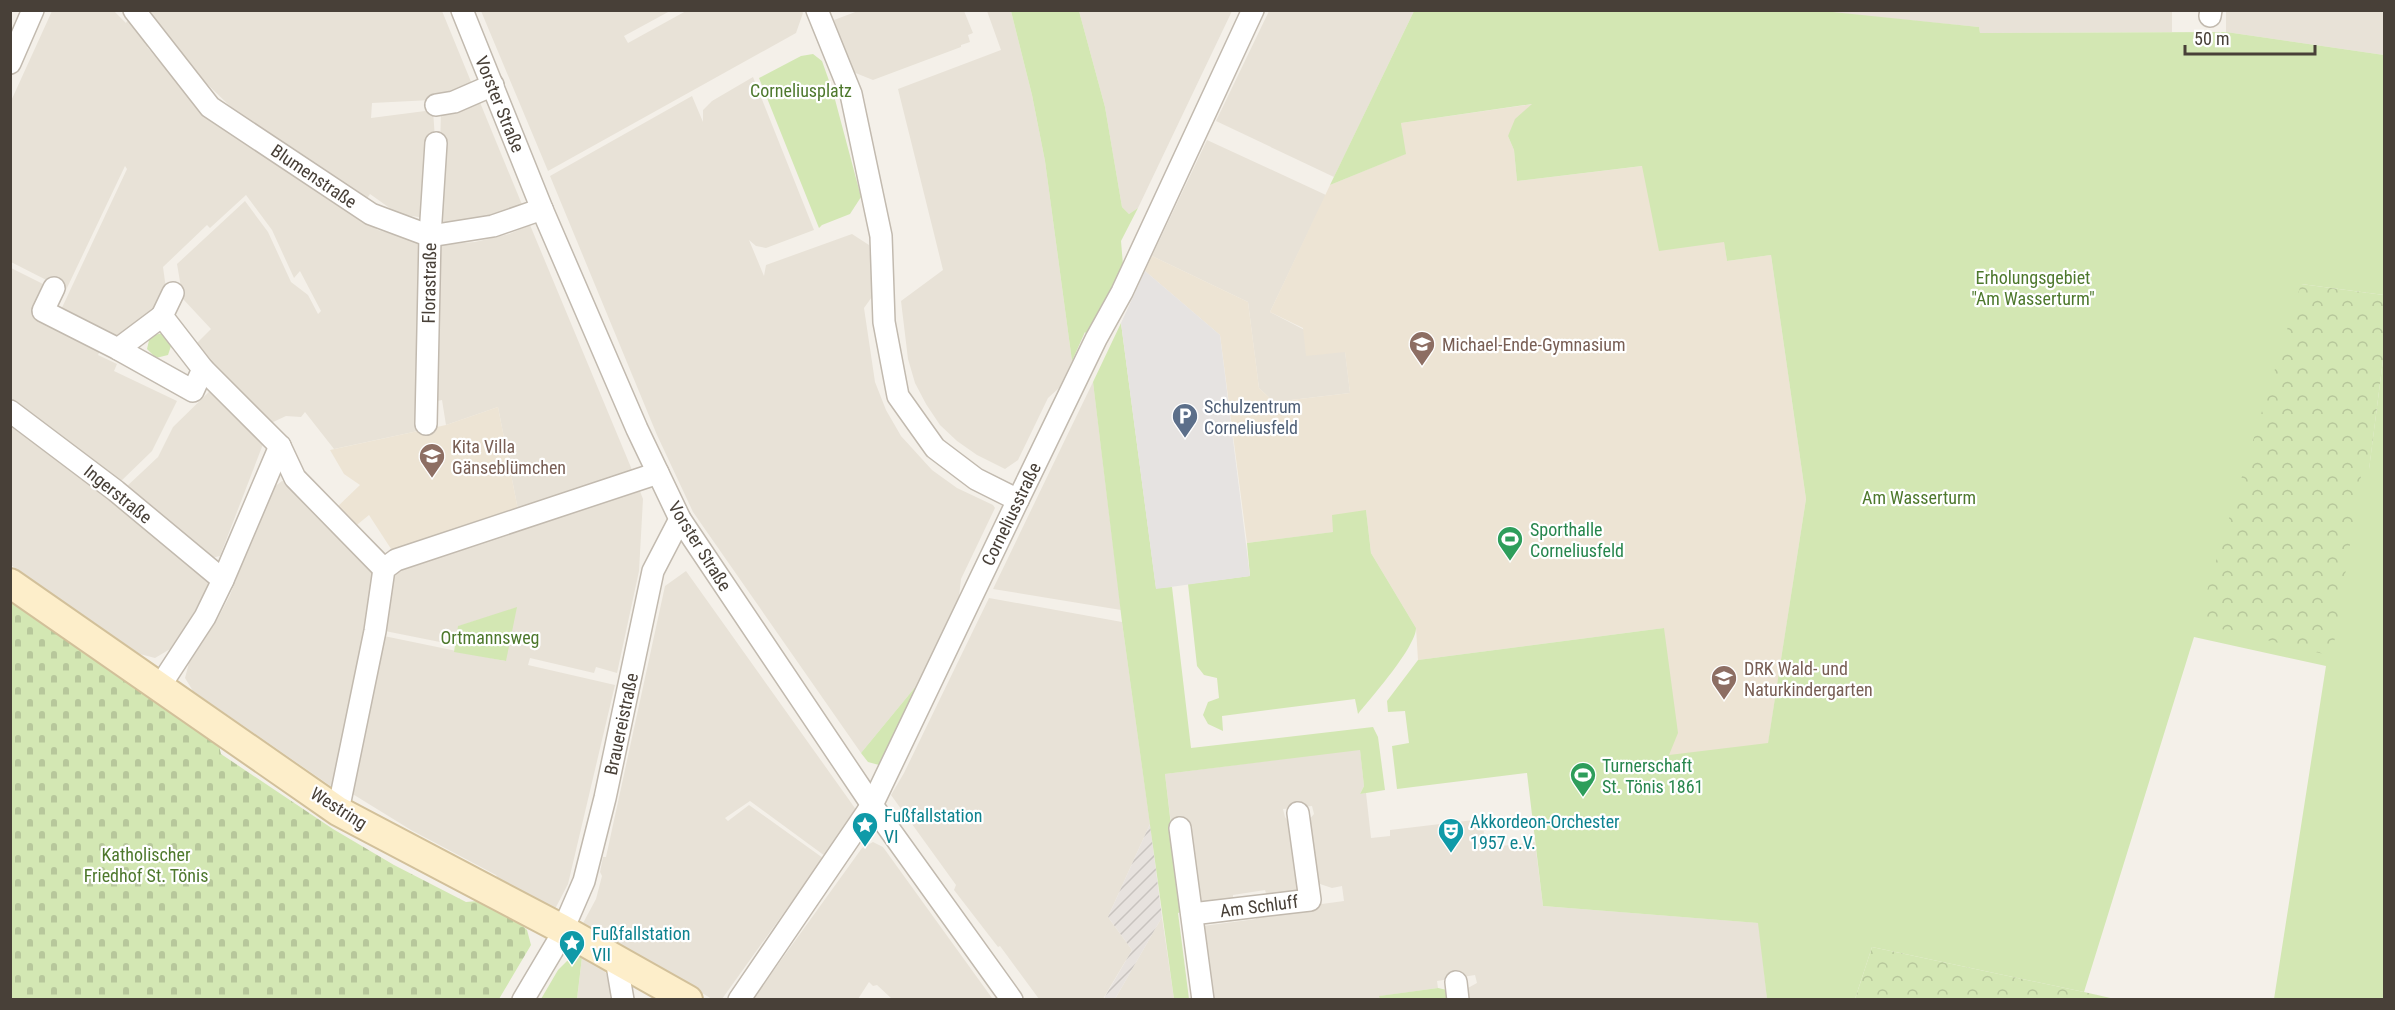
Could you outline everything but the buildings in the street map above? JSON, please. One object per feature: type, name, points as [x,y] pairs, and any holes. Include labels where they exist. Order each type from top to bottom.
[{"type":"street","points":[[10,63],[33,10]]},
{"type":"street","name":"Blumenstraße","points":[[134,10],[210,107],[370,214],[430,236],[493,226],[542,209]]},
{"type":"street","name":"Vorster Straße","points":[[462,10],[542,209],[637,429],[680,519],[872,805],[1012,999]]},
{"type":"street","points":[[817,10],[851,94],[881,237],[884,322],[897,396],[935,448],[976,478],[1018,500]]},
{"type":"street","name":"Corneliusstraße","points":[[739,999],[872,805],[1096,339],[1122,292],[1252,10]]},
{"type":"street","points":[[436,105],[454,102],[493,85]]},
{"type":"street","name":"Florastraße","points":[[426,424],[430,236],[436,143]]},
{"type":"street","points":[[54,288],[43,311],[193,391],[203,369]]},
{"type":"street","points":[[118,349],[162,316],[173,293]]},
{"type":"street","points":[[162,316],[203,369],[279,446],[295,478],[384,569]]},
{"type":"street","name":"Ingerstraße","points":[[10,411],[116,491],[223,580]]},
{"type":"street","points":[[160,686],[204,617],[223,580],[279,446]]},
{"type":"street","points":[[339,811],[375,631],[384,569],[396,560],[658,473]]},
{"type":"street","name":"Brauereistraße","points":[[522,999],[554,949],[584,881],[605,798],[653,571],[680,519]]},
{"type":"street","name":"Westring","points":[[10,583],[339,811],[562,929],[688,999]]},
{"type":"street","name":"Am Schluff","points":[[1192,914],[1310,900],[1298,813]]},
{"type":"street","points":[[1180,828],[1203,999]]},
{"type":"street","points":[[616,959],[623,999]]},
{"type":"shaded area","points":[[801,10],[803,13],[796,33],[548,171],[481,11],[670,11],[624,36],[628,43],[686,11]]},
{"type":"shaded area","points":[[52,11],[114,11],[126,23],[129,17],[150,44],[147,47],[209,119],[264,156],[268,153],[378,230],[425,243],[418,431],[334,449],[305,412],[301,417],[286,416],[271,423],[266,420],[195,345],[211,329],[183,299],[177,264],[245,201],[268,232],[291,282],[308,295],[318,314],[321,311],[300,271],[294,278],[272,230],[246,195],[210,228],[207,225],[163,267],[167,296],[117,342],[59,314],[127,169],[125,166],[66,290],[11,262],[11,101]]},
{"type":"shaded area","points":[[144,11],[442,11],[474,89],[451,99],[372,103],[371,118],[433,110],[435,139],[425,218],[398,214],[370,194],[366,200],[233,109],[206,83]]},
{"type":"shaded area","points":[[858,11],[964,11],[973,33],[968,35],[970,42],[961,47],[873,80],[853,72],[834,20]]},
{"type":"shaded area","points":[[987,11],[1011,11],[1032,95],[1045,161],[1072,361],[1059,388],[1048,398],[1018,460],[1005,469],[977,455],[957,441],[940,425],[926,404],[915,383],[908,359],[901,301],[943,270],[898,89],[1001,50]]},
{"type":"shaded area","points":[[1079,11],[1232,11],[1138,208],[1129,214],[1122,207],[1105,107]]},
{"type":"shaded area","points":[[1269,11],[1414,11],[1334,177],[1216,121]]},
{"type":"shaded area","points":[[1813,11],[2172,11],[2172,32],[1980,33],[1979,27]]},
{"type":"shaded area","points":[[2226,11],[2384,11],[2384,55],[2226,32]]},
{"type":"shaded area","points":[[753,77],[814,230],[766,248],[756,246],[749,240],[764,276],[766,265],[852,234],[869,245],[874,294],[864,308],[875,382],[886,410],[901,436],[932,470],[957,488],[995,508],[961,579],[959,597],[917,685],[861,753],[693,512],[657,435],[550,176],[692,96],[703,122],[703,110],[712,101]]},
{"type":"shaded area","points":[[479,100],[523,207],[489,221],[438,228],[441,110]]},
{"type":"shaded area","points":[[1533,104],[1508,136],[1514,150],[1517,181],[1643,166],[1724,242],[1727,261],[1771,255],[1806,499],[1768,744],[1669,756],[1664,628],[1418,660],[1416,628],[1371,553],[1366,510],[1334,532],[1247,543],[1220,335],[1145,271],[1152,256],[1248,302],[1259,388],[1274,402],[1350,393],[1345,352],[1306,356],[1303,328],[1270,312],[1330,185],[1405,154],[1401,123]]},
{"type":"shaded area","points":[[1207,140],[1326,195],[1270,312],[1345,351],[1350,393],[1274,402],[1259,388],[1248,302],[1152,256]]},
{"type":"shaded area","points":[[530,225],[635,477],[519,515],[498,407],[446,425],[442,400],[437,401],[437,245],[475,242],[509,234]]},
{"type":"shaded area","points":[[11,268],[47,286],[35,315],[102,347],[98,355],[117,364],[114,371],[177,401],[152,451],[119,483],[11,402]]},
{"type":"shaded area","name":"Schulzentrum Corneliusfeld","points":[[1145,271],[1220,335],[1250,576],[1156,589],[1121,323]]},
{"type":"shaded area","points":[[1093,382],[1121,610],[993,589],[1061,448]]},
{"type":"shaded area","points":[[215,386],[265,439],[220,556],[212,558],[125,488],[158,457],[173,427]]},
{"type":"shaded area","name":"Kita Villa Gänseblümchen","points":[[498,407],[519,515],[395,555],[369,515],[352,529],[334,510],[360,485],[344,474],[330,450],[446,425]]},
{"type":"shaded area","points":[[11,421],[70,464],[210,582],[191,618],[170,649],[155,658],[140,654],[11,565]]},
{"type":"shaded area","points":[[282,481],[294,484],[378,571],[335,789],[193,691],[185,678],[189,663],[230,595],[270,490]]},
{"type":"shaded area","points":[[638,486],[643,499],[639,571],[617,673],[596,667],[594,673],[530,658],[528,665],[615,685],[568,884],[555,909],[501,883],[496,875],[411,830],[351,793],[379,635],[505,661],[516,608],[459,626],[455,645],[380,630],[393,566]]},
{"type":"shaded area","points":[[686,571],[857,811],[825,856],[750,801],[725,818],[728,821],[749,805],[823,858],[722,999],[712,999],[608,937],[606,939],[582,925],[596,899],[602,876],[600,872],[603,857],[606,857],[665,586]]},
{"type":"shaded area","points":[[989,598],[1122,622],[1150,824],[1108,917],[1132,950],[1103,999],[1039,999],[1000,946],[998,947],[954,890],[956,885],[891,795],[904,773]]},
{"type":"shaded area","points":[[1360,749],[1364,786],[1360,794],[1366,793],[1371,838],[1390,836],[1390,830],[1482,819],[1486,848],[1535,842],[1543,906],[1759,923],[1767,999],[1463,999],[1466,989],[1477,983],[1475,975],[1437,981],[1438,988],[1380,996],[1380,999],[1209,999],[1203,926],[1256,919],[1256,913],[1344,901],[1342,886],[1332,888],[1320,884],[1314,874],[1307,822],[1314,814],[1312,806],[1283,809],[1290,824],[1299,890],[1291,894],[1267,897],[1265,890],[1233,895],[1233,901],[1210,904],[1199,901],[1171,824],[1165,774]]},
{"type":"shaded area","points":[[1150,824],[1162,917],[1115,999],[1103,1000],[1132,950],[1108,917]]},
{"type":"shaded area","points":[[873,842],[883,847],[992,998],[892,999],[877,985],[873,986],[869,982],[858,999],[753,999],[862,848]]},
{"type":"shaded area","points":[[1162,917],[1174,999],[1115,999]]},
{"type":"shaded area","points":[[582,957],[605,971],[611,986],[612,999],[577,1000]]},
{"type":"green space","name":"Erholungsgebiet \"Am Wasserturm\"","points":[[1813,10],[1979,27],[1980,33],[2226,32],[2384,55],[2384,295],[2301,284],[2362,469],[2369,469],[2384,352],[2384,999],[2274,999],[2326,666],[2194,637],[2084,992],[1872,947],[1855,999],[1767,999],[1758,923],[1543,906],[1527,773],[1397,789],[1392,746],[1409,743],[1405,711],[1388,712],[1387,701],[1418,660],[1664,628],[1678,733],[1669,755],[1768,743],[1806,499],[1771,255],[1727,261],[1724,242],[1659,251],[1642,166],[1517,181],[1514,150],[1508,136],[1515,119],[1532,104],[1401,123],[1406,154],[1330,185],[1414,11]]},
{"type":"green space","points":[[1011,11],[1079,11],[1105,107],[1122,207],[1129,214],[1138,208],[1121,241],[1123,265],[1105,305],[1087,335],[1085,332],[1072,361],[1045,161],[1032,95]]},
{"type":"green space","name":"Corneliusplatz","points":[[813,54],[822,61],[833,92],[861,197],[850,214],[819,228],[759,78],[801,56]]},
{"type":"green space","points":[[2301,284],[2384,295],[2384,352],[2369,470],[2362,470],[2332,656],[2197,623]]},
{"type":"green space","points":[[1121,323],[1156,588],[1172,587],[1191,748],[1373,727],[1378,737],[1385,790],[1360,794],[1364,786],[1360,750],[1165,774],[1181,912],[1178,913],[1189,999],[1174,999],[1122,622],[1093,382]]},
{"type":"green space","points":[[163,333],[172,343],[168,355],[156,358],[147,349],[150,336]]},
{"type":"green space","points":[[1366,510],[1371,553],[1416,628],[1409,647],[1392,672],[1358,714],[1355,699],[1222,716],[1223,731],[1208,724],[1203,715],[1208,702],[1219,698],[1217,678],[1204,675],[1197,666],[1188,584],[1250,576],[1247,543],[1333,532],[1332,515]]},
{"type":"green space","name":"Katholischer Friedhof St. Tönis","points":[[10,601],[219,746],[221,754],[333,829],[394,865],[466,902],[478,901],[515,919],[527,930],[531,945],[499,999],[11,999]]},
{"type":"green space","name":"Ortmannsweg","points":[[517,607],[506,661],[454,652],[458,626]]},
{"type":"green space","points":[[920,678],[924,683],[889,756],[879,765],[868,762],[861,753],[917,685]]},
{"type":"green space","points":[[1872,947],[2084,992],[2115,999],[1855,999]]},
{"type":"green space","points":[[571,957],[582,957],[577,999],[541,999],[558,970]]},
{"type":"green space","points":[[1438,988],[1447,990],[1448,999],[1380,999],[1379,996]]},
{"type":"place","name":"Michael-Ende-Gymnasium","points":[[1422,367]]},
{"type":"place","name":"Schulzentrum Corneliusfeld","points":[[1185,439]]},
{"type":"place","name":"Kita Villa Gänseblümchen","points":[[432,479]]},
{"type":"place","name":"Sporthalle Corneliusfeld","points":[[1510,562]]},
{"type":"place","name":"DRK Wald- und Naturkindergarten","points":[[1724,701]]},
{"type":"place","name":"Turnerschaft St. Tönis 1861","points":[[1583,798]]},
{"type":"place","name":"Fußfallstation VI","points":[[865,848]]},
{"type":"place","name":"Akkordeon-Orchester 1957 e.V.","points":[[1451,854]]},
{"type":"place","name":"Fußfallstation VII","points":[[572,966]]},
{"type":"park label","name":"Am Wasserturm","points":[[1919,497]]}]
